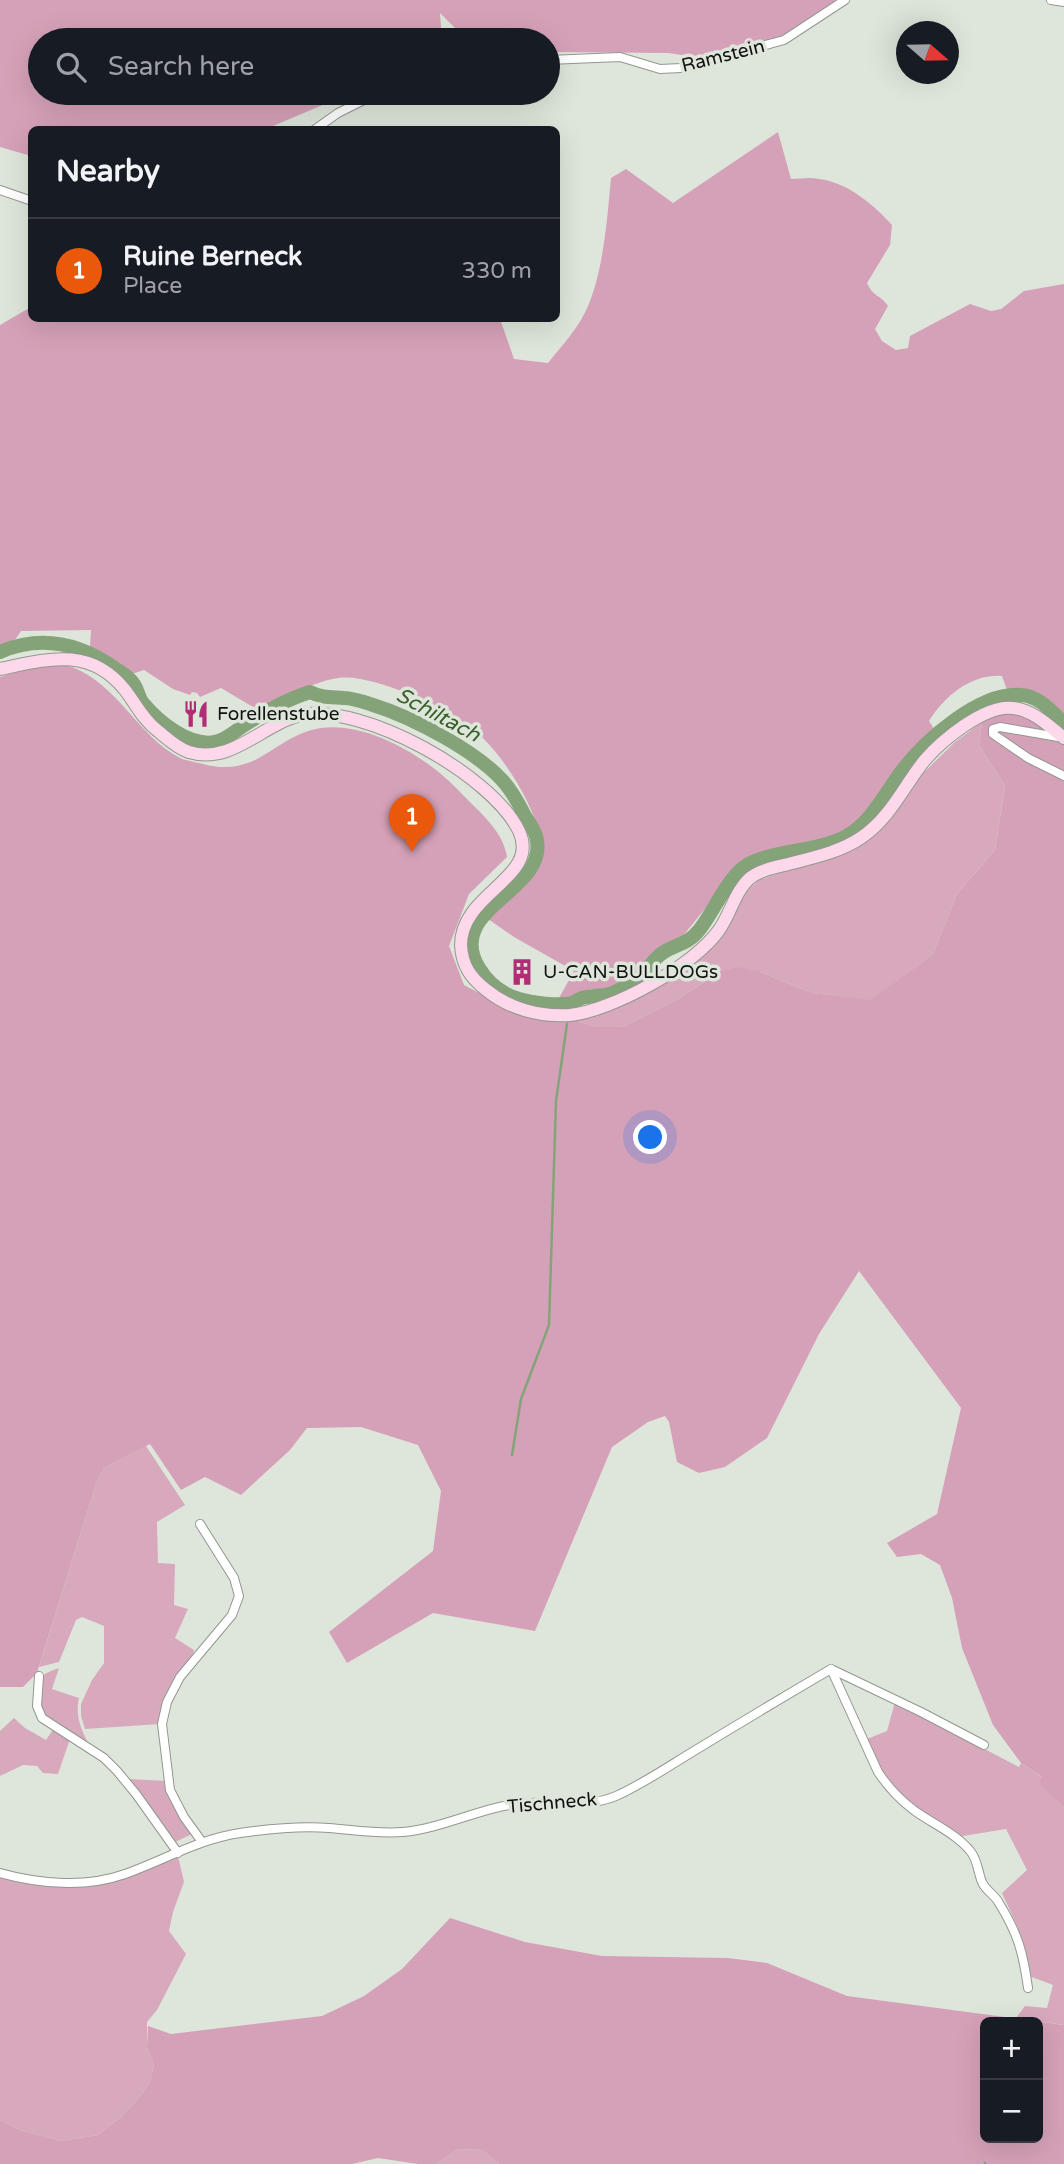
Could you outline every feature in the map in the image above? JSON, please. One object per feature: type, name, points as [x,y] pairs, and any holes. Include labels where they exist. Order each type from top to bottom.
[{"type":"main road","points":[[0,669],[43,660],[84,660],[113,676],[147,722],[177,747],[193,753],[222,752],[236,748],[275,725],[297,716],[314,713],[357,719],[441,756],[478,784],[506,813],[521,838],[521,856],[516,869],[477,905],[466,922],[461,945],[466,967],[472,978],[497,999],[520,1010],[550,1014],[569,1015],[604,1007],[629,996],[691,958],[718,932],[745,883],[753,875],[815,858],[861,838],[892,807],[926,758],[974,719],[993,710],[1009,707],[1025,711],[1042,720],[1064,738]]},
{"type":"street","name":"Ramstein","points":[[560,60],[620,57],[660,69],[681,68],[784,40],[845,0]]},
{"type":"street","points":[[1051,0],[1064,2]]},
{"type":"street","points":[[320,126],[354,105]]},
{"type":"street","points":[[0,190],[28,200]]},
{"type":"street","points":[[1064,738],[1000,727],[993,729],[993,734],[1028,758],[1064,776]]},
{"type":"street","points":[[200,1524],[234,1578],[239,1596],[232,1615],[180,1677],[167,1702],[162,1724],[170,1790],[184,1817],[202,1842]]},
{"type":"street","points":[[831,1669],[984,1745]]},
{"type":"street","points":[[831,1669],[878,1772],[888,1786],[913,1810],[946,1831],[971,1852],[980,1871],[982,1883],[996,1898],[1015,1928],[1028,1988]]},
{"type":"street","name":"Tischneck","points":[[0,1874],[50,1882],[99,1881],[124,1875],[202,1842],[239,1833],[322,1828],[402,1832],[440,1825],[503,1806],[526,1803],[582,1803],[616,1796],[831,1669]]},
{"type":"street","points":[[39,1676],[37,1706],[43,1718],[110,1765],[136,1794],[178,1853]]},
{"type":"shaded area","points":[[0,0],[837,0],[784,40],[732,62],[668,53],[560,52],[560,28],[455,28],[440,13],[441,28],[28,28],[28,105],[323,105],[273,126],[28,126],[28,155],[0,147]]},
{"type":"shaded area","points":[[778,132],[791,179],[816,178],[840,185],[868,202],[892,225],[890,245],[867,283],[888,306],[875,329],[882,341],[896,350],[908,348],[910,336],[970,304],[991,311],[1001,309],[1024,291],[1064,284],[1064,718],[1032,693],[1007,690],[1002,676],[980,679],[960,688],[943,703],[929,721],[936,732],[900,768],[885,793],[859,824],[821,844],[744,861],[682,937],[612,991],[590,989],[571,1002],[559,998],[574,971],[488,919],[533,873],[541,854],[540,840],[529,805],[509,770],[486,741],[463,722],[410,694],[353,678],[338,678],[318,683],[260,711],[221,688],[200,697],[192,692],[190,695],[173,689],[144,670],[129,675],[90,647],[91,630],[21,631],[15,640],[0,646],[0,325],[28,309],[28,322],[501,322],[514,359],[548,363],[581,320],[594,288],[603,251],[611,178],[626,169],[673,203]]},
{"type":"shaded area","points":[[40,663],[72,667],[88,675],[116,698],[153,738],[182,759],[222,767],[238,766],[253,761],[305,732],[340,727],[378,737],[416,756],[448,780],[489,822],[505,847],[507,857],[469,894],[449,946],[464,985],[517,1013],[574,1020],[596,1027],[623,1027],[680,998],[719,972],[738,967],[760,972],[812,993],[871,1000],[933,954],[957,894],[995,850],[1005,786],[979,745],[982,722],[1003,714],[1020,715],[1055,735],[1046,735],[1045,739],[1064,743],[1064,1807],[1039,1783],[1042,1777],[1021,1763],[993,1725],[962,1648],[952,1598],[940,1565],[921,1554],[897,1557],[887,1543],[937,1514],[961,1408],[859,1271],[819,1334],[767,1438],[725,1467],[699,1473],[677,1462],[669,1422],[665,1416],[648,1422],[612,1447],[535,1631],[433,1613],[347,1663],[329,1632],[433,1551],[441,1491],[418,1445],[361,1427],[307,1428],[290,1450],[241,1495],[205,1477],[181,1490],[150,1444],[104,1468],[97,1481],[37,1673],[23,1687],[0,1687],[0,677]]},
{"type":"shaded area","points":[[982,722],[979,745],[1005,786],[995,850],[957,894],[933,954],[871,1001],[812,993],[760,972],[719,972],[680,998],[623,1027],[596,1027],[574,1020],[665,982],[759,880],[841,853],[955,742]]},
{"type":"shaded area","points":[[146,1446],[185,1505],[157,1522],[158,1563],[175,1564],[174,1605],[188,1609],[175,1638],[194,1650],[160,1724],[85,1729],[81,1704],[92,1680],[104,1663],[104,1626],[82,1617],[76,1620],[59,1662],[39,1667],[97,1481],[104,1468]]},
{"type":"shaded area","points":[[59,1668],[52,1689],[79,1698],[78,1717],[89,1745],[42,1713],[39,1696],[41,1680],[46,1673]]},
{"type":"shaded area","points":[[895,1702],[1019,1767],[1021,1763],[1043,1778],[1064,1807],[1064,2025],[1043,2022],[1043,2017],[1017,2017],[1025,2006],[1047,2008],[1053,1985],[1029,1976],[1018,1928],[1002,1893],[1027,1870],[1006,1829],[957,1837],[904,1798],[889,1783],[867,1739],[887,1731]]},
{"type":"shaded area","points":[[14,1718],[46,1740],[54,1728],[70,1739],[58,1774],[43,1773],[37,1766],[23,1765],[0,1776],[0,1731]]},
{"type":"shaded area","points":[[128,1779],[167,1781],[192,1834],[175,1842]]},
{"type":"shaded area","points":[[178,1856],[184,1882],[169,1931],[186,1954],[157,2010],[147,2022],[147,2047],[154,2066],[150,2081],[142,2094],[121,2117],[98,2135],[61,2141],[20,2130],[0,2120],[0,1875],[56,1886],[89,1886],[128,1876]]},
{"type":"shaded area","points":[[450,1918],[525,1942],[602,1956],[728,1958],[767,1963],[847,1996],[1004,2017],[980,2017],[980,2143],[1043,2143],[1043,2022],[1064,2025],[1064,2164],[499,2164],[482,2150],[458,2149],[436,2164],[378,2158],[352,2164],[0,2164],[0,2120],[20,2130],[61,2141],[98,2135],[121,2117],[150,2081],[154,2066],[147,2047],[148,2026],[171,2034],[322,2016],[364,1996],[402,1969]]},
{"type":"shaded area","points":[[458,2149],[482,2150],[499,2164],[436,2164]]},
{"type":"waterway","name":"Schiltach","points":[[0,652],[46,643],[61,644],[89,653],[130,679],[142,702],[156,717],[174,731],[194,741],[215,742],[223,739],[275,707],[310,692],[355,699],[389,710],[460,747],[503,781],[536,836],[537,855],[529,871],[485,914],[475,930],[471,947],[479,968],[496,987],[519,999],[546,1004],[572,1003],[582,998],[613,993],[622,988],[640,976],[661,954],[695,935],[732,880],[744,867],[765,858],[833,842],[854,831],[870,816],[901,772],[924,746],[971,709],[1005,696],[1021,695],[1039,701],[1064,723]]},
{"type":"waterway","points":[[512,1455],[521,1399],[549,1325],[556,1101],[567,1024]]},
{"type":"place","name":"Forellenstube","points":[[196,714]]},
{"type":"place","name":"Ruine Berneck","points":[[412,852]]},
{"type":"place","name":"U-CAN-BULLDOGs","points":[[522,972]]}]
